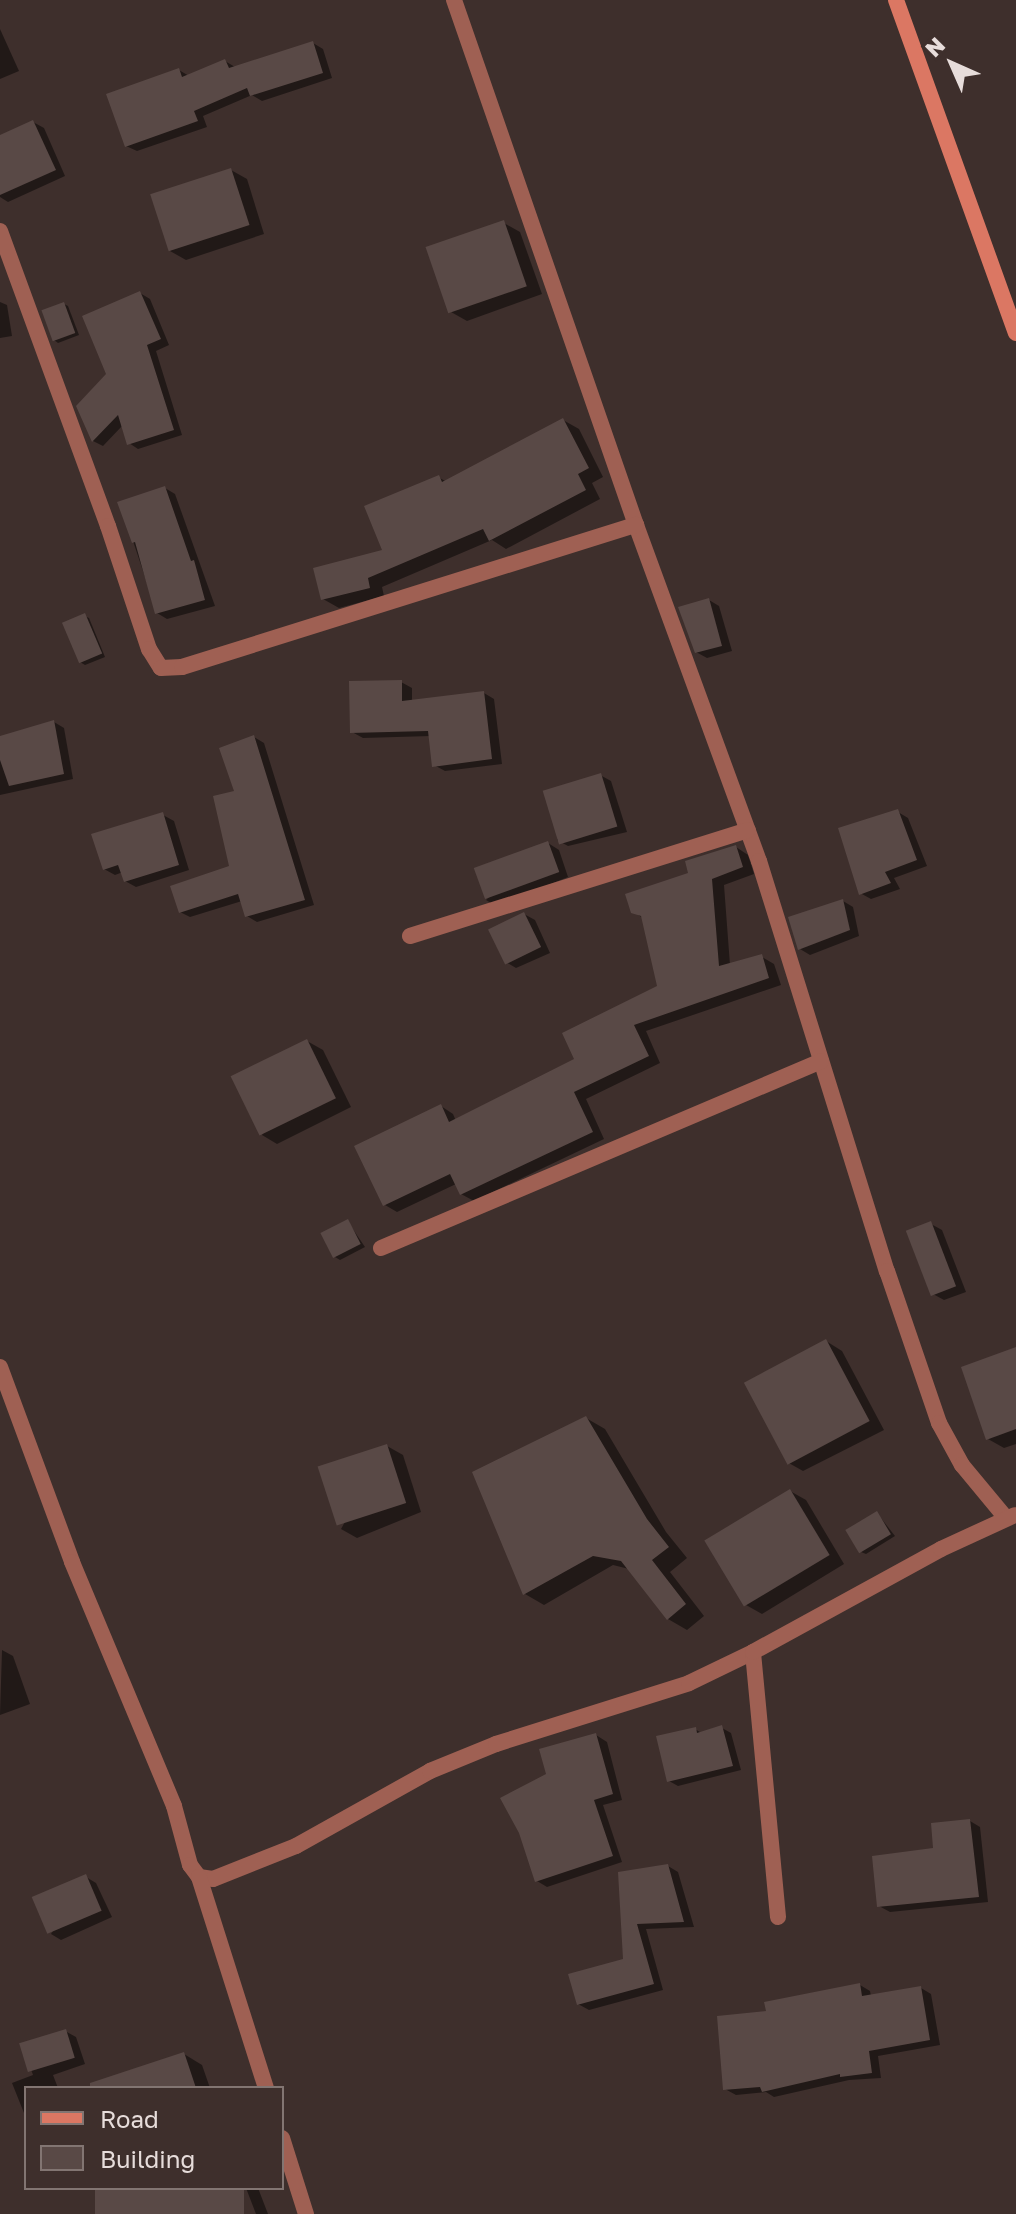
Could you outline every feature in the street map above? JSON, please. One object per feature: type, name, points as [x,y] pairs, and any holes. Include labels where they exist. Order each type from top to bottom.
[{"type":"street","points":[[199,1877],[213,1879],[296,1846],[430,1771],[496,1744],[615,1709],[689,1683],[1011,1516],[962,1465],[939,1423],[748,830],[636,525],[454,0]]},
{"type":"street","points":[[896,0],[1016,333]]},
{"type":"street","points":[[0,231],[103,512],[149,649],[161,668],[182,667],[207,660],[636,525]]},
{"type":"street","points":[[410,936],[748,830]]},
{"type":"street","points":[[381,1248],[821,1061]]},
{"type":"street","points":[[0,1367],[72,1562],[174,1806],[190,1865],[199,1877],[265,2086]]},
{"type":"street","points":[[753,1652],[778,1917]]},
{"type":"street","points":[[284,2144],[306,2214]]},
{"type":"building","points":[[313,41],[323,73],[250,96],[247,88],[194,111],[198,121],[125,147],[106,94],[179,68],[182,77],[225,59],[229,68]]},
{"type":"building","points":[[33,120],[56,170],[0,195],[0,135]]},
{"type":"building","points":[[231,168],[250,225],[169,251],[150,194]]},
{"type":"building","points":[[504,220],[527,286],[448,313],[426,247]]},
{"type":"building","points":[[140,291],[161,339],[147,345],[174,430],[127,445],[118,415],[92,442],[76,406],[106,374],[82,316]]},
{"type":"building","points":[[64,302],[75,333],[53,341],[41,310]]},
{"type":"building","points":[[563,418],[589,468],[578,474],[586,490],[489,541],[483,529],[368,578],[370,588],[321,600],[313,568],[382,550],[364,506],[439,475],[442,482]]},
{"type":"building","points":[[165,486],[191,561],[194,560],[205,600],[155,614],[135,542],[132,543],[117,502]]},
{"type":"building","points":[[709,598],[722,646],[695,653],[678,607]]},
{"type":"building","points":[[85,613],[102,654],[79,663],[62,623]]},
{"type":"building","points":[[402,680],[402,701],[484,691],[492,759],[432,767],[428,731],[350,733],[349,681]]},
{"type":"building","points":[[54,720],[64,774],[9,786],[0,760],[0,736]]},
{"type":"building","points":[[254,735],[305,900],[245,917],[238,894],[179,913],[170,886],[229,866],[213,796],[234,791],[219,748]]},
{"type":"building","points":[[601,773],[617,827],[559,844],[543,791]]},
{"type":"building","points":[[898,809],[917,860],[885,872],[891,883],[859,895],[838,828]]},
{"type":"building","points":[[163,812],[179,865],[124,882],[118,865],[103,870],[91,834]]},
{"type":"building","points":[[548,841],[559,872],[485,899],[474,868]]},
{"type":"building","points":[[736,845],[743,867],[712,879],[719,966],[762,954],[769,978],[634,1025],[649,1056],[574,1092],[593,1132],[460,1195],[450,1174],[383,1206],[354,1146],[441,1104],[449,1122],[574,1059],[562,1033],[657,986],[641,916],[631,913],[625,894],[688,873],[685,861]]},
{"type":"building","points":[[843,899],[850,930],[798,950],[788,917]]},
{"type":"building","points":[[524,912],[541,947],[505,965],[488,930]]},
{"type":"building","points":[[307,1039],[336,1098],[260,1136],[231,1076]]},
{"type":"building","points":[[348,1219],[361,1244],[333,1258],[320,1233]]},
{"type":"building","points":[[931,1221],[956,1286],[931,1296],[906,1231]]},
{"type":"building","points":[[826,1339],[870,1421],[788,1465],[744,1383]]},
{"type":"building","points":[[1016,1347],[1016,1429],[986,1440],[961,1367]]},
{"type":"building","points":[[586,1416],[647,1519],[669,1547],[652,1560],[686,1604],[667,1620],[621,1561],[593,1556],[523,1595],[472,1472]]},
{"type":"building","points":[[387,1444],[406,1503],[337,1526],[318,1467]]},
{"type":"building","points":[[790,1489],[830,1555],[744,1607],[704,1541]]},
{"type":"building","points":[[877,1511],[891,1534],[859,1553],[845,1530]]},
{"type":"building","points":[[722,1725],[733,1766],[667,1782],[656,1736],[696,1727],[697,1733]]},
{"type":"building","points":[[596,1733],[613,1794],[594,1800],[613,1856],[535,1882],[519,1833],[500,1798],[546,1774],[539,1749]]},
{"type":"building","points":[[970,1819],[979,1897],[877,1907],[872,1856],[933,1848],[931,1823]]},
{"type":"building","points":[[668,1864],[684,1922],[637,1924],[654,1984],[577,2005],[568,1974],[623,1959],[618,1872]]},
{"type":"building","points":[[86,1874],[102,1911],[47,1934],[32,1897]]},
{"type":"building","points":[[860,1983],[862,1996],[921,1986],[930,2040],[869,2051],[872,2073],[840,2077],[840,2074],[762,2092],[760,2087],[723,2090],[717,2016],[766,2011],[764,2002]]},
{"type":"building","points":[[66,2029],[75,2058],[28,2072],[19,2043]]},
{"type":"building","points":[[184,2052],[195,2086],[90,2086],[90,2083]]},
{"type":"building","points":[[95,2190],[244,2190],[244,2214],[95,2214]]}]
